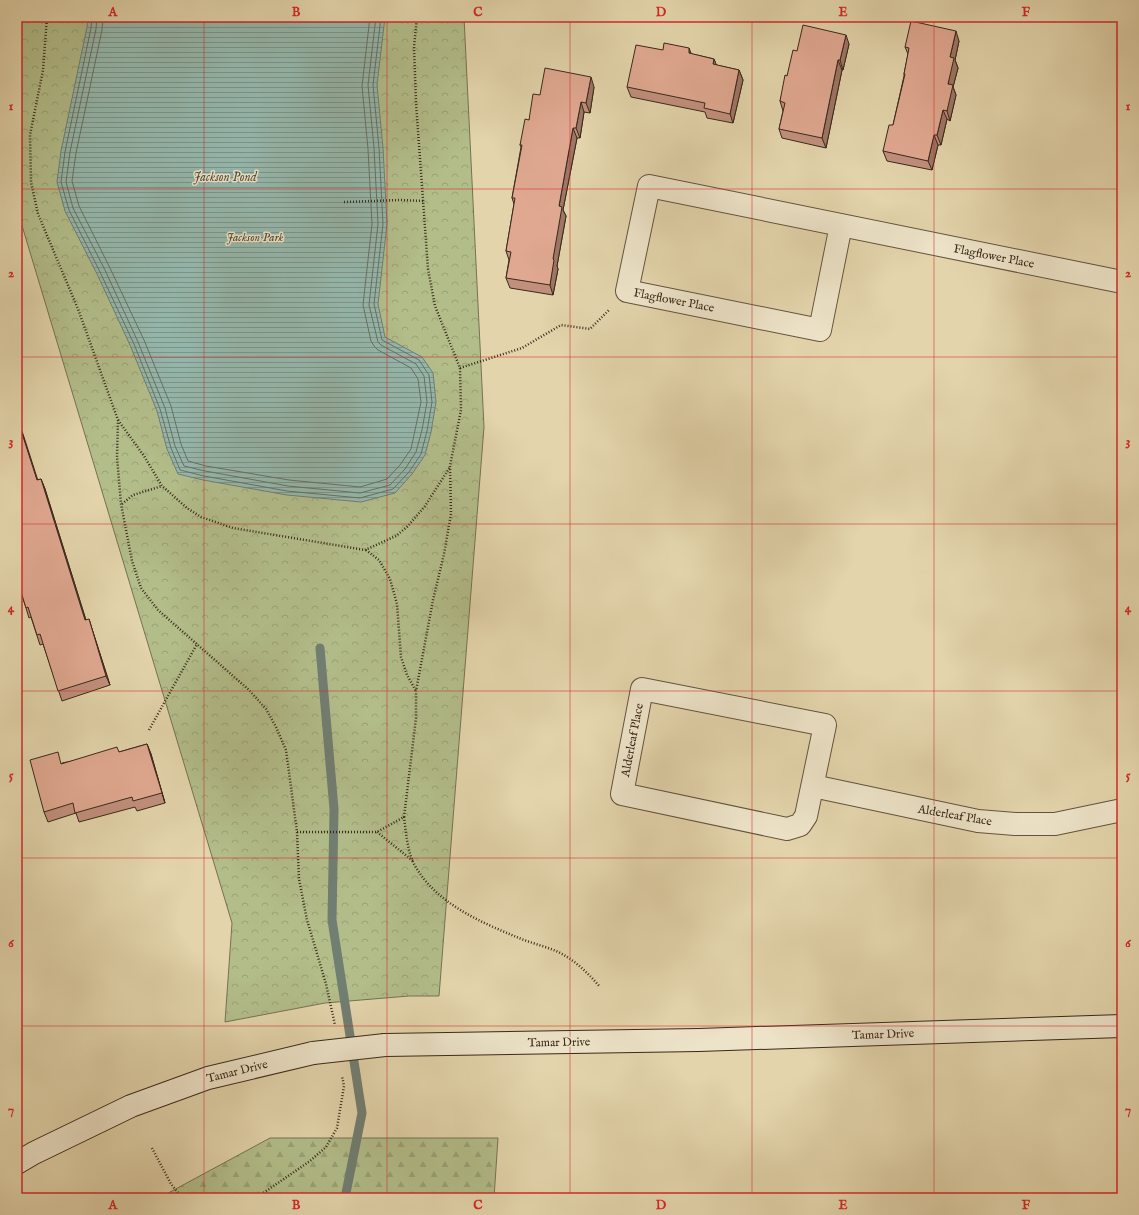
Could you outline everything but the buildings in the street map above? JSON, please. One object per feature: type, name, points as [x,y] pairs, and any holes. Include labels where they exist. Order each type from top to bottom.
[{"type":"street","name":"Flagflower Place","points":[[842,225],[820,330],[627,291],[649,186],[842,225],[1122,282]]},
{"type":"street","name":"Alderleaf Place","points":[[642,689],[825,725],[813,786],[806,816],[800,825],[787,829],[622,794],[642,689]]},
{"type":"street","name":"Alderleaf Place","points":[[813,786],[978,822],[1055,824],[1122,810]]},
{"type":"street","name":"Tamar Drive","points":[[17,1163],[34,1153],[138,1103],[208,1078],[313,1053],[385,1045],[700,1040],[1122,1026]]},
{"type":"path","points":[[47,17],[42,70],[30,135],[31,182],[38,214],[78,309],[118,420],[144,456],[162,486],[187,508],[200,516],[232,528],[365,550],[379,560],[390,579],[397,604],[401,657],[407,675],[416,691]]},
{"type":"path","points":[[417,17],[414,47],[428,269],[435,306],[460,368],[461,410],[450,466],[451,514],[416,691],[416,718],[404,817],[407,839],[413,861],[426,881],[452,906],[520,938],[557,951],[581,967],[600,988]]},
{"type":"path","points":[[344,202],[400,200],[423,201]]},
{"type":"path","points":[[460,368],[522,348],[561,325],[590,329],[627,291]]},
{"type":"path","points":[[118,420],[117,457],[121,504],[132,561],[141,588],[158,610],[249,690],[266,709],[286,750],[297,832],[299,879],[306,920],[326,984],[334,1025]]},
{"type":"path","points":[[365,550],[396,536],[408,526],[425,506],[450,466]]},
{"type":"path","points":[[121,504],[133,495],[162,486]]},
{"type":"path","points":[[149,730],[197,644]]},
{"type":"path","points":[[297,832],[377,832],[404,817]]},
{"type":"path","points":[[377,832],[413,861]]},
{"type":"path","points":[[256,1198],[310,1161],[326,1147],[337,1128],[344,1086],[342,1071]]},
{"type":"path","points":[[152,1148],[170,1184],[182,1198]]},
{"type":"green space","name":"Jackson Park","points":[[17,17],[464,17],[484,427],[439,996],[409,996],[325,1003],[225,1022],[232,923],[17,209]]},
{"type":"green space","points":[[270,1138],[498,1138],[494,1198],[159,1198]]},
{"type":"water","name":"Jackson Pond","points":[[88,17],[385,17],[377,85],[383,148],[387,224],[378,304],[385,337],[422,357],[433,373],[436,402],[431,432],[425,455],[412,474],[395,493],[361,502],[287,495],[178,474],[167,449],[157,411],[130,345],[97,274],[65,211],[57,182],[61,151]]},
{"type":"waterway","points":[[320,648],[334,809],[332,920],[362,1113],[345,1198]]}]
